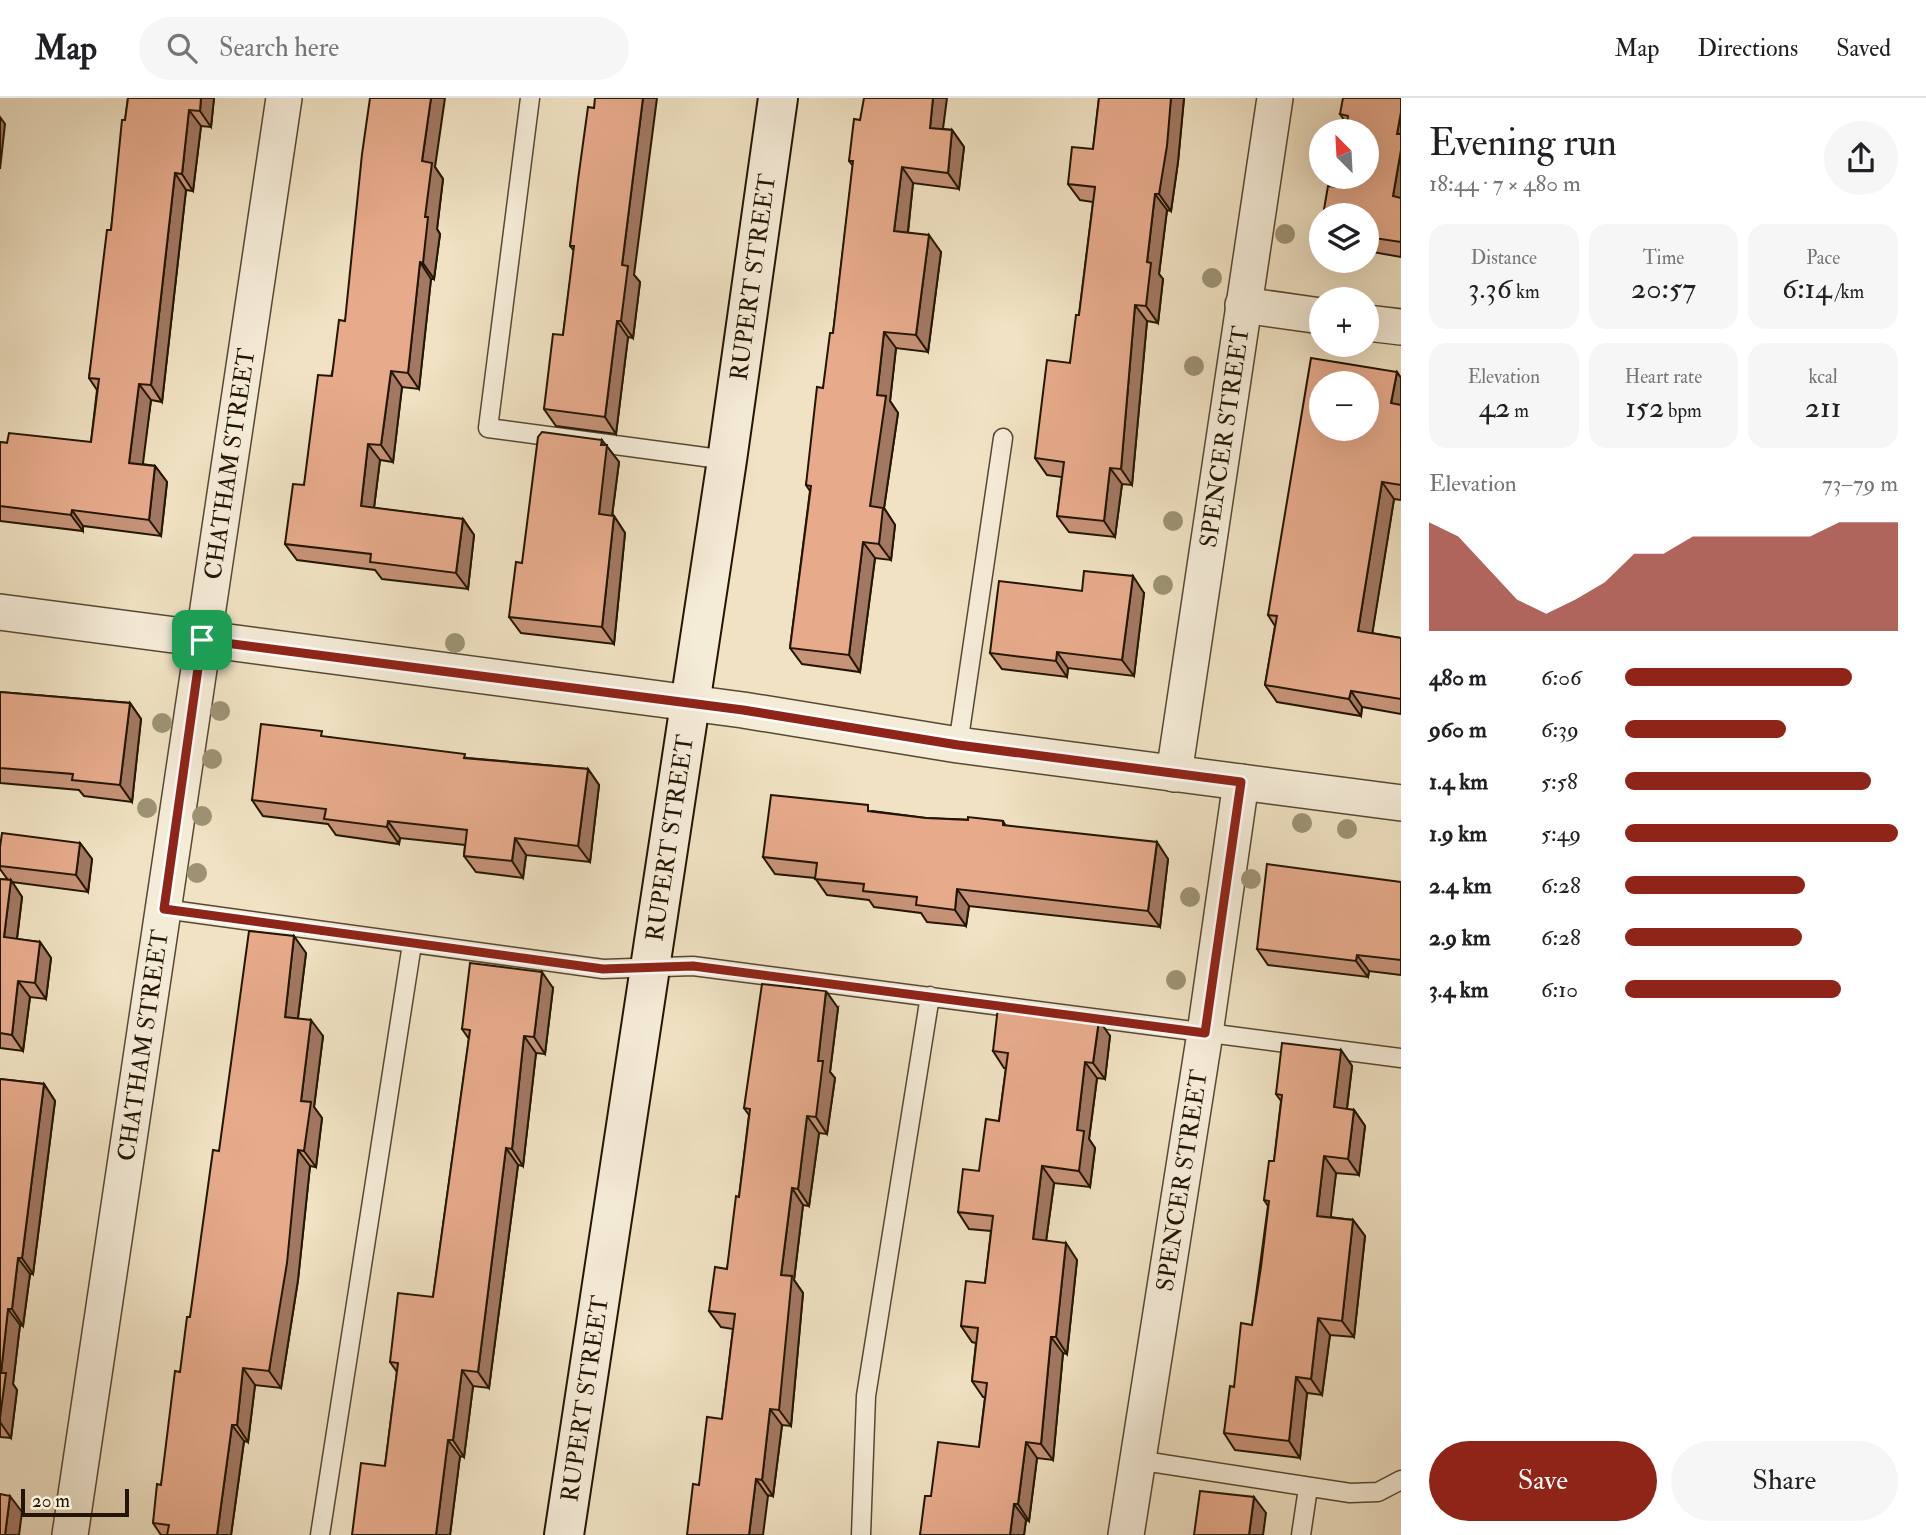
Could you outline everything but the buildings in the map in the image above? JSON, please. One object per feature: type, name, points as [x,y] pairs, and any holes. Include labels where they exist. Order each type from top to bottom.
[{"type":"street","name":"CHATHAM STREET","points":[[70,1535],[284,98]]},
{"type":"street","name":"RUPERT STREET","points":[[564,1535],[727,460],[778,98]]},
{"type":"street","name":"SPENCER STREET","points":[[1174,774],[1276,98]]},
{"type":"street","points":[[1243,306],[1309,314]]},
{"type":"street","points":[[1379,324],[1401,327]]},
{"type":"street","points":[[0,611],[690,703],[958,745],[1401,803]]},
{"type":"street","name":"SPENCER STREET","points":[[1126,1535],[1205,1033],[1241,782]]},
{"type":"lane","points":[[530,98],[488,428],[727,460]]},
{"type":"lane","points":[[958,745],[1003,438]]},
{"type":"lane","points":[[164,909],[603,969],[693,966],[1401,1058]]},
{"type":"lane","points":[[320,1535],[412,944]]},
{"type":"lane","points":[[861,1535],[866,1396],[930,996]]},
{"type":"lane","points":[[1137,1460],[1350,1493],[1378,1492],[1401,1480]]},
{"type":"lane","points":[[1301,1535],[1308,1488]]},
{"type":"route","points":[[202,640],[743,710],[958,745],[1241,782],[1205,1033],[693,966],[603,969],[164,909],[202,640]]}]
